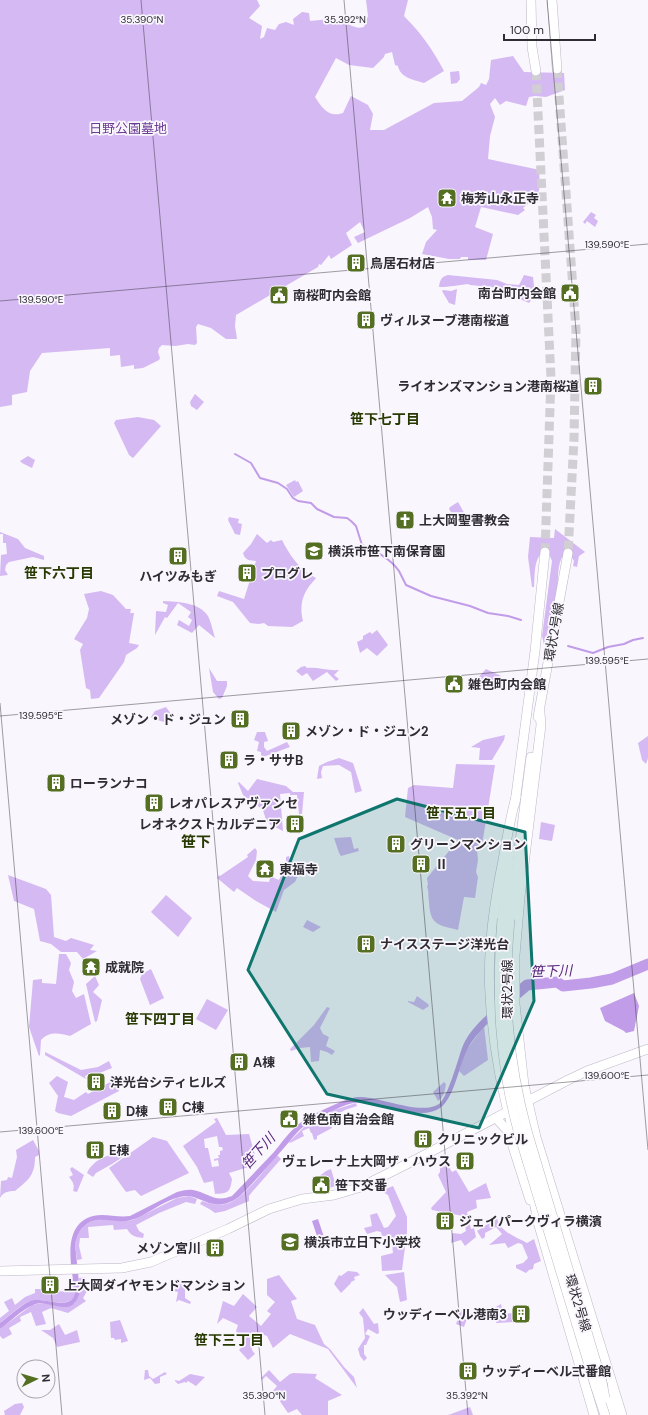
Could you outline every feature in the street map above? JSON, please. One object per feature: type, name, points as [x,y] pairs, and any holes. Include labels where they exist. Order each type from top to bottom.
[{"type":"main road","points":[[531,0],[532,48],[536,71],[536,0]]},
{"type":"main road","points":[[552,0],[557,70],[559,52],[558,0]]},
{"type":"main road","name":"環状2号線","points":[[506,919],[516,797],[535,651],[545,552]]},
{"type":"main road","name":"環状2号線","points":[[568,553],[540,713],[536,724],[506,919],[499,973],[499,1013],[503,1054],[510,1095],[522,1142],[598,1384],[606,1415]]},
{"type":"main road","points":[[509,1112],[514,1104],[519,1077],[517,1057],[520,1046],[514,991],[519,904],[541,725],[540,713]]},
{"type":"main road","name":"環状2号線","points":[[516,797],[509,822],[495,902],[491,950],[490,994],[499,1071],[511,1124],[535,1200],[538,1222],[594,1415]]},
{"type":"main road","name":"環状2号線","points":[[520,1046],[533,1128],[622,1415]]},
{"type":"main road","points":[[0,1271],[122,1268],[151,1262],[269,1209],[302,1199],[334,1195],[361,1186],[509,1112],[568,1080],[587,1071],[648,1049]]},
{"type":"main road","points":[[496,1118],[508,1131],[522,1179],[538,1222]]},
{"type":"main road","points":[[598,1384],[601,1415]]},
{"type":"main road","points":[[598,1384],[615,1415]]},
{"type":"main road","name":"環状2号線","points":[[598,1384],[604,1393],[610,1415]]},
{"type":"highlighted area","points":[[397,799],[525,832],[534,1001],[479,1128],[327,1094],[248,970],[299,839]]},
{"type":"green space","name":"日野公園墓地","points":[[0,0],[257,0],[260,6],[249,18],[262,26],[260,39],[264,37],[267,28],[275,30],[279,24],[286,22],[294,25],[293,19],[302,12],[309,13],[310,21],[336,19],[361,28],[364,27],[368,16],[366,0],[408,0],[404,16],[426,42],[444,71],[424,83],[405,76],[399,70],[398,66],[395,65],[392,52],[385,54],[373,68],[349,65],[336,58],[315,97],[326,111],[334,114],[343,113],[351,96],[368,105],[373,114],[370,130],[384,130],[434,103],[462,101],[479,87],[481,83],[486,85],[489,79],[491,60],[513,56],[524,72],[564,73],[565,90],[546,97],[529,97],[526,106],[506,101],[500,105],[495,98],[490,104],[495,117],[490,136],[488,159],[540,170],[540,186],[536,195],[523,208],[525,210],[518,215],[481,207],[475,227],[493,234],[486,260],[468,260],[468,257],[449,259],[422,254],[426,242],[437,230],[433,229],[432,217],[428,207],[410,218],[358,243],[354,237],[365,232],[360,222],[346,233],[352,245],[331,259],[329,255],[321,265],[319,264],[318,267],[236,315],[235,326],[237,339],[226,339],[211,328],[198,324],[196,327],[197,343],[195,345],[162,345],[158,352],[160,358],[159,360],[143,368],[134,369],[134,365],[121,367],[120,355],[110,356],[110,348],[42,353],[30,371],[27,392],[12,395],[12,405],[0,407]]},
{"type":"green space","points":[[459,71],[460,79],[457,83],[451,84],[450,72]]},
{"type":"green space","points":[[591,212],[596,215],[594,218],[598,221],[595,227],[587,221],[585,224],[583,222]]},
{"type":"green space","points":[[448,275],[497,280],[507,284],[519,285],[524,275],[533,277],[535,295],[529,303],[515,297],[501,288],[468,284],[439,287],[441,279]]},
{"type":"green space","points":[[457,289],[455,305],[449,303],[442,291]]},
{"type":"green space","points":[[195,394],[204,402],[197,410],[191,406],[190,402]]},
{"type":"green space","points":[[138,417],[154,420],[161,426],[133,458],[129,455],[114,423],[116,420]]},
{"type":"green space","points":[[28,456],[35,460],[32,468],[20,461]]},
{"type":"green space","points":[[295,480],[296,482],[298,481],[303,491],[294,497],[286,485]]},
{"type":"green space","points":[[458,502],[466,516],[457,522],[449,509]]},
{"type":"green space","points":[[229,517],[239,519],[238,523],[242,524],[240,535],[235,534],[228,520]]},
{"type":"green space","points":[[555,529],[585,552],[579,556],[577,567],[573,566],[574,561],[571,556],[564,554],[561,558],[557,591],[544,645],[542,636],[552,561],[548,551],[543,552],[537,560],[534,587],[532,587],[528,557],[530,537],[554,538]]},
{"type":"green space","points":[[0,532],[18,539],[25,548],[44,556],[44,560],[33,557],[9,562],[6,565],[5,570],[8,575],[0,576],[1,555],[7,554],[6,543],[3,543],[3,534],[0,534]]},
{"type":"green space","points":[[257,534],[267,543],[271,540],[273,542],[282,540],[288,552],[296,562],[310,575],[316,578],[306,592],[303,600],[301,608],[303,621],[292,627],[268,626],[264,623],[250,623],[233,602],[217,596],[219,591],[244,599],[256,561],[246,559],[243,553]]},
{"type":"green space","points":[[101,591],[113,595],[126,609],[131,609],[130,613],[134,613],[129,643],[139,645],[126,655],[124,662],[99,698],[91,699],[90,690],[86,688],[80,650],[83,644],[74,639],[87,618],[89,609],[84,594]]},
{"type":"green space","points":[[163,601],[194,605],[204,611],[208,616],[215,638],[199,625],[192,633],[177,625],[179,620],[189,626],[192,620],[188,617],[191,612],[178,603],[167,618],[165,617],[155,635],[156,611],[166,612],[168,605],[163,603]]},
{"type":"green space","points":[[377,630],[388,645],[377,656],[367,648],[360,653],[357,642],[363,639],[363,636],[370,632],[372,634]]},
{"type":"green space","points":[[305,666],[307,668],[339,670],[334,675],[339,679],[336,681],[327,672],[313,681],[307,673],[302,676],[296,671]]},
{"type":"green space","points":[[209,668],[217,681],[227,681],[227,686],[222,698],[219,699],[213,692]]},
{"type":"green space","points":[[486,669],[501,676],[490,689],[475,681]]},
{"type":"green space","points":[[166,707],[171,714],[164,722],[151,717],[155,711]]},
{"type":"green space","points":[[257,732],[265,732],[268,741],[264,742],[264,747],[267,751],[287,742],[290,747],[263,757],[261,752],[257,751],[259,742],[254,740]]},
{"type":"green space","points":[[505,735],[504,740],[492,760],[479,760],[480,748],[471,747],[483,740]]},
{"type":"green space","points":[[648,736],[648,758],[646,764],[642,760],[638,743]]},
{"type":"green space","points":[[339,758],[353,763],[362,791],[355,793],[351,772],[339,765],[323,766],[321,772],[322,778],[317,779],[319,766]]},
{"type":"green space","points":[[456,764],[495,765],[482,845],[477,849],[478,860],[476,872],[478,877],[475,898],[464,897],[458,930],[440,925],[433,920],[430,910],[427,878],[458,840],[405,817],[408,788],[414,785],[453,788]]},
{"type":"green space","points":[[257,779],[286,786],[293,792],[304,792],[302,814],[299,814],[297,795],[290,795],[290,793],[280,794],[283,831],[271,825],[266,820],[263,810],[243,795],[238,783],[239,782],[248,791]]},
{"type":"green space","points":[[541,822],[555,825],[552,841],[539,839]]},
{"type":"green space","points":[[351,837],[354,849],[358,848],[359,851],[341,856],[334,838]]},
{"type":"green space","points":[[255,848],[257,851],[256,860],[248,876],[253,881],[269,882],[270,878],[272,877],[279,880],[283,871],[287,871],[289,863],[286,861],[286,857],[289,856],[290,862],[305,861],[295,882],[284,890],[276,912],[237,888],[234,892],[217,878],[219,875],[220,876],[248,857],[247,855]]},
{"type":"green space","points":[[8,875],[46,889],[51,895],[54,937],[66,941],[71,938],[94,945],[90,950],[97,951],[83,959],[77,952],[61,952],[51,944],[40,941],[34,909],[14,901]]},
{"type":"green space","points":[[166,895],[192,918],[178,937],[151,912]]},
{"type":"green space","points":[[307,920],[321,927],[313,932],[303,927]]},
{"type":"green space","points":[[59,954],[66,954],[71,963],[69,970],[74,982],[72,991],[76,998],[84,994],[91,1024],[70,1036],[62,1034],[47,1035],[41,1040],[39,1056],[29,1027],[33,980],[42,979],[42,983],[56,984]]},
{"type":"green space","points":[[151,969],[164,998],[150,1005],[140,979],[142,974]]},
{"type":"green space","points":[[95,976],[99,985],[93,992],[102,1000],[97,1021],[95,1022],[86,984]]},
{"type":"green space","points":[[417,996],[429,1006],[423,1010],[408,1002],[414,1002]]},
{"type":"green space","points":[[207,999],[228,1010],[216,1030],[196,1019]]},
{"type":"green space","points":[[327,1007],[330,1008],[320,1028],[323,1034],[329,1037],[326,1046],[335,1051],[332,1055],[320,1050],[319,1061],[311,1062],[310,1047],[291,1051],[290,1049],[314,1025]]},
{"type":"green space","points":[[484,1026],[488,1060],[464,1076],[459,1071],[465,1052]]},
{"type":"green space","points":[[45,1052],[81,1070],[98,1067],[109,1061],[112,1068],[92,1076],[90,1074],[85,1076],[86,1079],[45,1055]]},
{"type":"green space","points":[[57,1076],[68,1082],[64,1097],[74,1100],[86,1092],[88,1094],[116,1079],[119,1083],[116,1085],[119,1091],[71,1116],[58,1113],[55,1111],[58,1096],[49,1083]]},
{"type":"green space","points":[[444,1082],[446,1084],[445,1091],[442,1098],[438,1101],[433,1092]]},
{"type":"green space","points":[[356,1103],[357,1106],[345,1110],[329,1119],[332,1128],[317,1136],[317,1139],[314,1140],[309,1128],[302,1131],[304,1136],[290,1143],[289,1142],[304,1127],[334,1110]]},
{"type":"green space","points":[[217,1118],[226,1135],[249,1134],[255,1155],[255,1165],[229,1173],[232,1179],[229,1190],[226,1193],[215,1194],[213,1181],[204,1183],[197,1167],[183,1146],[216,1122],[214,1119]],"holes":[[[217,1136],[219,1147],[222,1147],[223,1150],[220,1151],[220,1155],[218,1155],[219,1158],[214,1159],[214,1161],[218,1160],[219,1166],[212,1167],[208,1148],[205,1148],[204,1139]]]},
{"type":"green space","points":[[153,1137],[167,1141],[189,1173],[141,1196],[135,1190],[126,1192],[109,1168]]},
{"type":"green space","points":[[33,1140],[39,1151],[39,1155],[35,1157],[34,1169],[30,1177],[15,1191],[6,1192],[0,1198],[1,1181],[7,1180],[8,1177],[12,1178],[17,1157],[16,1150]]},
{"type":"green space","points":[[126,1151],[127,1154],[96,1173],[93,1177],[87,1173],[98,1160],[109,1155]]},
{"type":"green space","points":[[277,1155],[281,1159],[252,1192],[249,1196],[249,1201],[225,1211],[215,1213],[200,1204],[202,1201],[212,1204],[222,1204],[235,1200],[255,1182]]},
{"type":"green space","points":[[440,1166],[449,1167],[452,1172],[456,1170],[469,1192],[486,1183],[491,1198],[476,1200],[477,1208],[467,1212],[471,1229],[474,1228],[476,1237],[465,1246],[461,1240],[451,1243],[452,1233],[461,1234],[466,1231],[463,1216],[432,1210],[431,1208],[446,1192],[438,1175],[440,1172]]},
{"type":"green space","points":[[72,1167],[84,1175],[77,1192],[73,1191],[74,1187],[72,1180],[69,1177],[73,1175],[70,1169]]},
{"type":"green space","points":[[331,1169],[336,1186],[326,1189],[323,1180],[317,1181],[317,1178]]},
{"type":"green space","points":[[393,1186],[407,1217],[407,1232],[402,1270],[382,1271],[381,1256],[393,1253],[391,1236],[382,1236],[381,1232],[377,1231],[367,1234],[364,1228],[372,1226],[370,1215],[377,1213],[384,1228],[388,1227],[396,1216],[388,1195],[381,1191]]},
{"type":"green space","points":[[189,1196],[197,1199],[195,1204],[186,1202],[159,1213],[136,1225],[139,1231],[144,1234],[143,1238],[134,1236],[127,1229],[114,1230],[113,1225],[88,1227],[89,1238],[80,1238],[79,1246],[82,1259],[77,1260],[75,1244],[76,1236],[84,1226],[90,1222],[101,1219],[124,1221],[133,1220],[177,1198]]},
{"type":"green space","points":[[497,1218],[501,1227],[513,1236],[527,1243],[534,1239],[541,1261],[534,1264],[533,1269],[526,1273],[516,1268],[516,1265],[523,1263],[528,1258],[522,1244],[518,1243],[508,1248],[505,1243],[489,1245],[502,1234],[496,1227],[485,1233],[485,1237],[482,1239],[477,1231]]},
{"type":"green space","points":[[348,1271],[357,1272],[360,1275],[354,1277],[355,1280],[351,1282],[341,1293],[334,1284],[339,1275],[341,1276]]},
{"type":"green space","points":[[404,1272],[407,1300],[400,1302],[397,1287],[385,1275]]},
{"type":"green space","points":[[279,1275],[297,1299],[291,1301],[297,1319],[315,1325],[324,1344],[354,1377],[357,1388],[328,1349],[290,1334],[273,1348],[267,1336],[260,1334],[250,1341],[252,1350],[255,1354],[248,1360],[239,1350],[245,1343],[236,1331],[238,1325],[223,1318],[217,1324],[223,1301],[234,1306],[243,1294],[257,1307],[249,1316],[261,1326],[271,1314],[267,1311],[275,1302],[267,1295],[267,1279]]},
{"type":"green space","points":[[85,1277],[87,1291],[83,1298],[86,1301],[68,1313],[51,1308],[42,1312],[46,1324],[36,1326],[31,1312],[20,1317],[21,1321],[9,1328],[12,1334],[3,1339],[0,1336],[0,1329],[32,1305],[74,1304],[79,1295],[79,1278]]},
{"type":"green space","points":[[70,1278],[74,1278],[76,1290],[76,1294],[72,1300],[67,1302],[42,1300],[30,1301],[0,1323],[0,1318],[9,1311],[4,1302],[12,1298],[15,1305],[25,1297],[35,1293],[35,1289],[49,1289],[49,1292],[70,1291]]},
{"type":"green space","points":[[182,1280],[187,1286],[185,1290],[185,1298],[191,1302],[190,1304],[179,1300],[176,1302],[178,1292],[174,1291]]},
{"type":"green space","points":[[501,1304],[503,1314],[514,1313],[515,1322],[496,1323],[494,1308]]},
{"type":"green space","points":[[363,1308],[374,1324],[378,1323],[379,1333],[377,1334],[368,1329],[365,1334],[370,1336],[366,1345],[364,1345],[364,1354],[367,1358],[364,1361],[360,1356],[358,1349],[365,1338],[363,1318],[359,1313]]},
{"type":"green space","points":[[461,1310],[469,1313],[464,1327],[456,1324],[458,1319],[462,1321],[463,1318],[459,1316]]},
{"type":"green space","points":[[120,1320],[128,1341],[121,1343],[121,1339],[115,1340],[114,1338],[111,1338],[110,1322]]},
{"type":"green space","points":[[59,1324],[65,1335],[77,1330],[80,1342],[57,1347],[53,1338],[41,1330],[50,1330]]},
{"type":"green space","points":[[145,1370],[148,1370],[149,1376],[153,1379],[165,1372],[167,1374],[160,1377],[160,1383],[155,1384],[150,1378],[144,1380]]},
{"type":"green space","points":[[269,1370],[280,1382],[293,1373],[317,1374],[315,1378],[342,1395],[328,1401],[328,1415],[302,1415],[297,1409],[288,1413],[273,1391],[277,1386],[266,1376],[262,1380],[261,1378]]},
{"type":"green space","points":[[190,1374],[205,1377],[196,1386],[188,1381],[186,1383],[178,1384],[175,1381],[179,1381]]},
{"type":"green space","points":[[22,1403],[24,1407],[20,1415],[5,1415],[4,1411],[15,1404]]},
{"type":"green space","points":[[470,1407],[473,1415],[448,1415],[451,1414]]},
{"type":"shaded area","points":[[525,984],[524,990],[489,1022],[471,1043],[463,1059],[450,1096],[440,1108],[430,1112],[419,1113],[369,1104],[357,1103],[346,1105],[303,1127],[249,1187],[233,1201],[223,1204],[212,1204],[186,1196],[175,1198],[133,1220],[95,1220],[90,1222],[80,1231],[75,1244],[80,1292],[77,1301],[66,1307],[46,1304],[33,1305],[0,1329],[0,1323],[30,1301],[42,1300],[63,1303],[69,1302],[73,1299],[75,1293],[70,1249],[76,1228],[83,1221],[98,1215],[130,1216],[177,1192],[185,1190],[199,1191],[216,1198],[226,1198],[232,1196],[274,1152],[289,1133],[300,1123],[345,1100],[358,1097],[377,1099],[400,1105],[421,1108],[439,1104],[446,1094],[466,1039],[480,1021]]},
{"type":"shaded area","points":[[634,993],[639,1006],[634,1031],[626,1033],[605,1021],[600,1008]]},
{"type":"shaded area","points":[[318,1219],[325,1240],[319,1242],[312,1221]]},
{"type":"waterway","points":[[235,454],[251,463],[260,478],[278,483],[287,489],[293,498],[298,501],[311,503],[317,509],[334,517],[347,518],[351,521],[356,526],[362,545],[377,552],[391,562],[399,571],[406,585],[431,596],[470,606],[488,613],[508,616],[521,620]]},
{"type":"waterway","points":[[568,646],[593,653],[608,647],[643,638]]},
{"type":"waterway","name":"笹下川","points":[[514,996],[527,985],[557,982],[563,986],[591,983],[612,979],[648,964]]},
{"type":"tunnel","points":[[557,69],[576,330],[574,439],[568,553]]},
{"type":"tunnel","points":[[536,71],[551,378],[545,552]]},
{"type":"place","name":"梅芳山永正寺","points":[[447,198]]},
{"type":"place","name":"鳥居石材店","points":[[356,263]]},
{"type":"place","name":"南台町内会館","points":[[570,293]]},
{"type":"place","name":"南桜町内会館","points":[[279,295]]},
{"type":"place","name":"ヴィルヌーブ港南桜道","points":[[366,320]]},
{"type":"place","name":"ライオンズマンション港南桜道","points":[[593,386]]},
{"type":"place","name":"上大岡聖書教会","points":[[405,520]]},
{"type":"place","name":"横浜市笹下南保育園","points":[[314,551]]},
{"type":"place","name":"ハイツみもぎ","points":[[178,556]]},
{"type":"place","name":"プログレ","points":[[247,573]]},
{"type":"place","name":"雑色町内会館","points":[[454,684]]},
{"type":"place","name":"メゾン・ド・ジュン","points":[[240,719]]},
{"type":"place","name":"メゾン・ド・ジュン2","points":[[291,731]]},
{"type":"place","name":"ラ・ササB","points":[[229,760]]},
{"type":"place","name":"ローランナコ","points":[[56,783]]},
{"type":"place","name":"レオパレスアヴァンセ","points":[[154,803]]},
{"type":"place","name":"レオネクストカルデニア","points":[[295,824]]},
{"type":"place","name":"グリーンマンション","points":[[396,844]]},
{"type":"place","name":"Ⅱ","points":[[421,864]]},
{"type":"place","name":"東福寺","points":[[265,869]]},
{"type":"place","name":"ナイスステージ洋光台","points":[[366,944]]},
{"type":"place","name":"成就院","points":[[91,967]]},
{"type":"place","name":"A棟","points":[[239,1062]]},
{"type":"place","name":"洋光台シティヒルズ","points":[[96,1082]]},
{"type":"place","name":"C棟","points":[[168,1107]]},
{"type":"place","name":"D棟","points":[[112,1111]]},
{"type":"place","name":"雑色南自治会館","points":[[289,1119]]},
{"type":"place","name":"クリニックビル","points":[[423,1139]]},
{"type":"place","name":"E棟","points":[[95,1150]]},
{"type":"place","name":"ヴェレーナ上大岡ザ・ハウス","points":[[465,1161]]},
{"type":"place","name":"笹下交番","points":[[321,1185]]},
{"type":"place","name":"ジェイパークヴィラ横濱","points":[[445,1221]]},
{"type":"place","name":"横浜市立日下小学校","points":[[290,1242]]},
{"type":"place","name":"メゾン宮川","points":[[215,1248]]},
{"type":"place","name":"上大岡ダイヤモンドマンション","points":[[50,1285]]},
{"type":"place","name":"ウッディーベル港南3","points":[[521,1314]]},
{"type":"place","name":"ウッディーベル弍番館","points":[[468,1371]]},
{"type":"district","name":"笹下七丁目","points":[[385,419]]},
{"type":"district","name":"笹下六丁目","points":[[59,573]]},
{"type":"district","name":"笹下五丁目","points":[[461,813]]},
{"type":"district","name":"笹下","points":[[196,842]]},
{"type":"district","name":"笹下四丁目","points":[[160,1019]]},
{"type":"district","name":"笹下三丁目","points":[[229,1340]]}]
